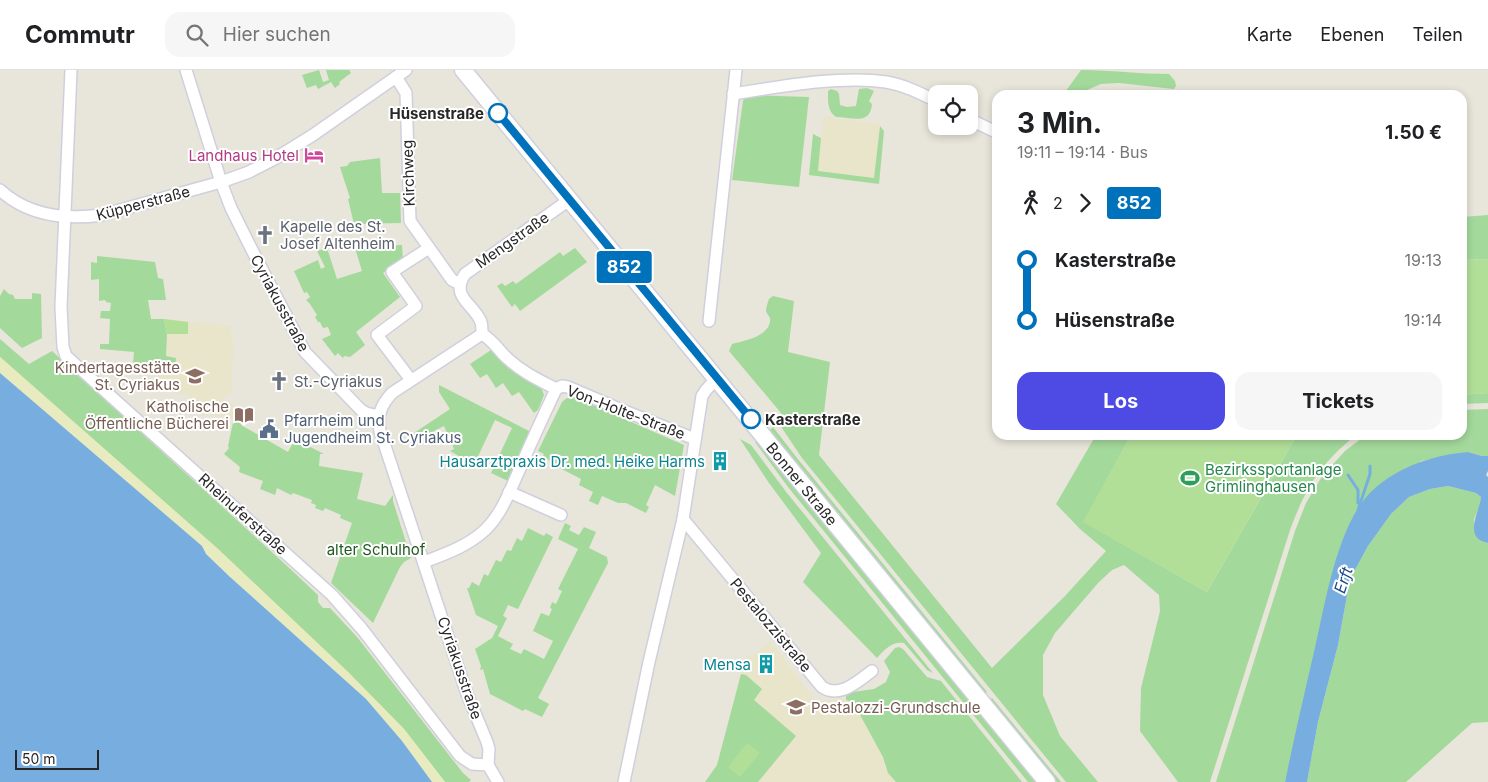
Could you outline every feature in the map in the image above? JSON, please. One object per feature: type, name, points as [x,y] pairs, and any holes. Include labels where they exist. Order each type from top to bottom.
[{"type":"main road","name":"Bonner Straße","points":[[463,70],[1047,782]]},
{"type":"street","name":"Rheinuferstraße","points":[[71,70],[61,307],[63,347],[68,359],[320,583],[362,629],[460,756],[472,764],[488,765]]},
{"type":"street","name":"Cyriakusstraße","points":[[186,70],[221,182],[252,250],[305,352],[361,410],[366,414],[379,416],[380,431],[466,694],[487,742],[489,749],[488,765]]},
{"type":"street","points":[[709,321],[736,70]]},
{"type":"street","points":[[221,182],[249,172],[276,158],[346,113],[401,74]]},
{"type":"street","name":"Kirchweg","points":[[401,74],[406,93],[410,220],[452,280],[460,284]]},
{"type":"street","points":[[733,94],[819,83],[867,80],[903,86],[928,98]]},
{"type":"street","points":[[978,124],[992,131]]},
{"type":"street","name":"Küpperstraße","points":[[0,190],[18,204],[30,210],[64,217],[84,217],[102,215],[221,182]]},
{"type":"street","name":"Mengstraße","points":[[460,284],[466,274],[569,200]]},
{"type":"street","points":[[411,380],[377,335],[416,306],[392,272],[429,248]]},
{"type":"street","name":"Von-Holte-Straße","points":[[460,284],[460,291],[464,299],[481,322],[482,334],[492,340],[518,368],[556,389],[568,386],[695,440]]},
{"type":"street","points":[[379,416],[385,400],[392,393],[482,334]]},
{"type":"street","points":[[624,782],[649,662],[684,519],[702,396],[717,378]]},
{"type":"street","points":[[424,562],[457,549],[486,530],[509,492],[556,389]]},
{"type":"street","points":[[509,492],[562,515]]},
{"type":"street","name":"Pestalozzistraße","points":[[684,519],[822,687],[832,691],[844,689],[872,671]]},
{"type":"street","points":[[488,765],[498,782]]},
{"type":"shaded area","points":[[824,117],[880,124],[874,178],[817,171]]},
{"type":"shaded area","name":"Kindertagesstätte St. Cyriakus","points":[[164,319],[230,326],[234,351],[232,383],[230,396],[224,395],[224,399],[238,408],[235,413],[235,419],[187,412],[190,395],[157,388],[158,366],[175,368],[176,358],[166,356],[167,334]]},
{"type":"shaded area","name":"Pestalozzi-Grundschule","points":[[770,641],[816,701],[842,699],[853,701],[976,782],[705,782],[717,765],[746,655],[752,657]]},
{"type":"green space","points":[[319,70],[323,82],[329,80],[326,70],[349,70],[351,73],[339,82],[340,84],[335,88],[331,82],[318,89],[316,85],[307,88],[302,75]]},
{"type":"green space","points":[[1081,70],[1169,74],[1175,81],[1176,86],[1174,89],[1119,83],[1101,84],[1087,90],[1067,90]]},
{"type":"green space","points":[[867,88],[874,91],[869,101],[872,104],[868,115],[859,119],[836,117],[833,115],[829,105],[828,91],[831,89],[837,91],[840,105],[847,107],[856,106],[859,89]]},
{"type":"green space","points":[[750,95],[809,97],[799,187],[732,180],[743,101],[745,97]]},
{"type":"green space","points":[[880,126],[884,131],[879,184],[809,175],[813,134],[821,138],[818,171],[874,178]]},
{"type":"green space","points":[[380,158],[382,193],[400,193],[401,223],[354,224],[348,199],[350,198],[340,167],[347,166],[350,162]]},
{"type":"green space","points":[[1488,215],[1488,259],[1467,260],[1467,217]]},
{"type":"green space","points":[[361,243],[361,247],[402,245],[403,260],[383,273],[400,297],[356,332],[365,345],[350,357],[344,356],[343,358],[338,353],[335,356],[322,339],[331,335],[328,327],[323,328],[320,322],[318,322],[315,317],[317,315],[306,300],[310,297],[307,292],[304,293],[294,271],[318,260],[321,269],[325,267],[317,251],[327,248],[337,279],[362,271],[354,245]]},
{"type":"green space","points":[[575,248],[587,262],[520,311],[515,304],[512,307],[497,286],[502,283],[505,286],[513,281],[516,284],[560,252],[563,256]]},
{"type":"green space","points":[[97,256],[155,262],[158,278],[163,279],[166,300],[148,300],[151,319],[164,319],[167,334],[166,356],[176,358],[175,369],[133,364],[134,352],[100,349],[100,344],[109,344],[110,319],[100,318],[101,311],[110,311],[111,303],[105,300],[99,301],[99,279],[91,280],[91,262],[97,263]]},
{"type":"green space","points":[[1488,259],[1488,393],[1467,395],[1467,260]]},
{"type":"green space","points":[[4,289],[13,295],[15,299],[32,299],[32,293],[41,294],[42,338],[22,348],[0,328],[0,296]]},
{"type":"green space","points":[[773,296],[794,301],[788,352],[830,362],[819,455],[992,668],[1065,596],[1106,551],[1080,529],[1056,504],[1093,440],[1128,440],[1084,522],[1207,592],[1294,440],[1350,440],[1333,456],[1316,477],[1296,515],[1210,782],[1178,782],[1140,731],[1141,688],[1160,611],[1159,595],[1124,565],[1112,570],[1099,582],[1055,633],[1043,655],[1043,695],[1060,736],[1098,782],[1066,782],[802,458],[780,425],[781,413],[729,351],[732,344],[756,337],[767,329],[770,318],[766,308],[769,299]]},
{"type":"green space","points":[[164,319],[188,322],[188,334],[167,334]]},
{"type":"green space","points":[[0,339],[29,364],[52,351],[286,565],[318,595],[318,602],[323,608],[330,608],[357,637],[463,773],[471,780],[469,782],[445,782],[404,729],[348,672],[218,549],[0,357]]},
{"type":"green space","points":[[491,350],[541,387],[544,395],[538,410],[534,413],[519,392],[512,396],[503,383],[496,388],[487,374],[480,378],[470,364]]},
{"type":"green space","points":[[439,385],[531,432],[508,481],[491,473],[512,428],[495,420],[474,465],[450,451],[454,449],[444,426],[414,441],[411,435],[450,409],[439,392]]},
{"type":"green space","points":[[1488,393],[1488,403],[1467,404],[1467,395]]},
{"type":"green space","points":[[574,397],[684,445],[675,496],[655,485],[646,505],[649,507],[646,513],[626,503],[618,503],[602,496],[598,505],[589,501],[593,492],[579,485],[581,479],[554,465],[543,456],[544,454],[538,451],[562,402],[567,398]]},
{"type":"green space","points":[[1488,409],[1488,456],[1468,452],[1421,461],[1328,595],[1285,782],[1216,782],[1295,531],[1306,503],[1323,475],[1345,451],[1359,440],[1467,440],[1467,410]]},
{"type":"green space","name":"alter Schulhof","points":[[235,413],[241,415],[241,425],[288,452],[295,439],[324,454],[320,454],[319,466],[363,473],[357,499],[385,506],[393,495],[393,501],[411,558],[400,567],[373,623],[331,583],[352,523],[340,518],[341,515],[325,508],[323,511],[315,508],[316,505],[311,503],[312,500],[293,493],[291,495],[277,488],[275,495],[260,489],[263,481],[239,472],[240,467],[224,454],[229,448]]},
{"type":"green space","points":[[773,427],[987,692],[985,693],[770,430]]},
{"type":"green space","points":[[758,438],[1039,782],[1028,782],[788,487],[755,442]]},
{"type":"green space","points":[[740,439],[751,445],[787,493],[933,673],[927,670],[904,643],[892,645],[885,649],[877,658],[803,582],[821,553],[769,483]]},
{"type":"green space","name":"Bezirkssportanlage Grimlinghausen","points":[[1128,440],[1294,440],[1207,592],[1083,522]]},
{"type":"green space","points":[[1448,486],[1476,493],[1481,497],[1481,503],[1474,519],[1474,530],[1484,542],[1488,543],[1488,722],[1472,723],[1406,782],[1307,782],[1318,722],[1338,645],[1350,579],[1368,546],[1391,514],[1409,497],[1430,489]]},
{"type":"green space","points":[[565,523],[571,526],[569,530],[579,535],[584,527],[596,532],[589,548],[607,557],[608,563],[538,698],[549,704],[542,717],[525,709],[523,711],[490,694],[483,669],[480,670],[481,666],[475,649],[492,638],[498,626],[476,615],[467,588],[469,588],[472,582],[479,586],[484,574],[488,576],[496,560],[501,562],[507,550],[511,551],[517,538],[522,541],[528,528],[544,536],[546,533],[553,537],[518,609],[508,605],[503,616],[507,618],[498,636],[513,644],[510,649],[521,654],[524,649],[544,659],[553,641],[533,631],[541,613],[549,616],[552,602],[556,604],[562,591],[558,589],[578,549],[558,539]]},
{"type":"green space","points":[[895,648],[903,649],[927,677],[941,681],[1022,782],[896,782],[888,773],[883,757],[853,702],[846,700],[846,693],[874,689],[886,682],[890,672],[884,661]]},
{"type":"green space","points":[[741,674],[746,675],[762,689],[754,700],[796,736],[758,782],[705,782],[717,765]]},
{"type":"green space","points":[[992,698],[1061,782],[1057,782],[990,700]]},
{"type":"green space","points":[[747,743],[760,753],[740,777],[728,767]]},
{"type":"sand","points":[[0,357],[218,549],[348,672],[404,729],[445,782],[432,782],[366,699],[230,577],[206,554],[201,546],[0,373]]},
{"type":"water","points":[[0,373],[202,546],[206,554],[230,577],[366,699],[402,741],[432,782],[0,782]]},
{"type":"water","name":"Erft","points":[[1468,452],[1488,456],[1488,471],[1486,475],[1488,477],[1488,543],[1480,540],[1474,529],[1481,497],[1476,493],[1448,486],[1430,489],[1409,497],[1391,514],[1368,546],[1350,579],[1338,645],[1318,722],[1307,782],[1285,782],[1334,565],[1351,522],[1361,503],[1384,481],[1406,468],[1430,459]]},
{"type":"waterway","points":[[1358,510],[1370,474],[1370,466]]},
{"type":"waterway","points":[[1348,475],[1358,490],[1358,503]]},
{"type":"bus line","name":"852","points":[[498,113],[751,419]]},
{"type":"place","name":"Hüsenstraße","points":[[498,113]]},
{"type":"place","name":"Landhaus Hotel","points":[[314,155]]},
{"type":"place","name":"Kapelle des St. Josef Altenheim","points":[[265,235]]},
{"type":"place","name":"Kindertagesstätte St. Cyriakus","points":[[195,376]]},
{"type":"place","name":"St.-Cyriakus","points":[[279,381]]},
{"type":"place","name":"Katholische Öffentliche Bücherei","points":[[244,415]]},
{"type":"place","name":"Kasterstraße","points":[[751,419]]},
{"type":"place","name":"Pfarrheim und Jugendheim St. Cyriakus","points":[[269,429]]},
{"type":"place","name":"Hausarztpraxis Dr. med. Heike Harms","points":[[720,461]]},
{"type":"place","name":"Bezirkssportanlage Grimlinghausen","points":[[1190,478]]},
{"type":"place","name":"Mensa","points":[[766,664]]},
{"type":"place","name":"Pestalozzi-Grundschule","points":[[796,707]]}]
